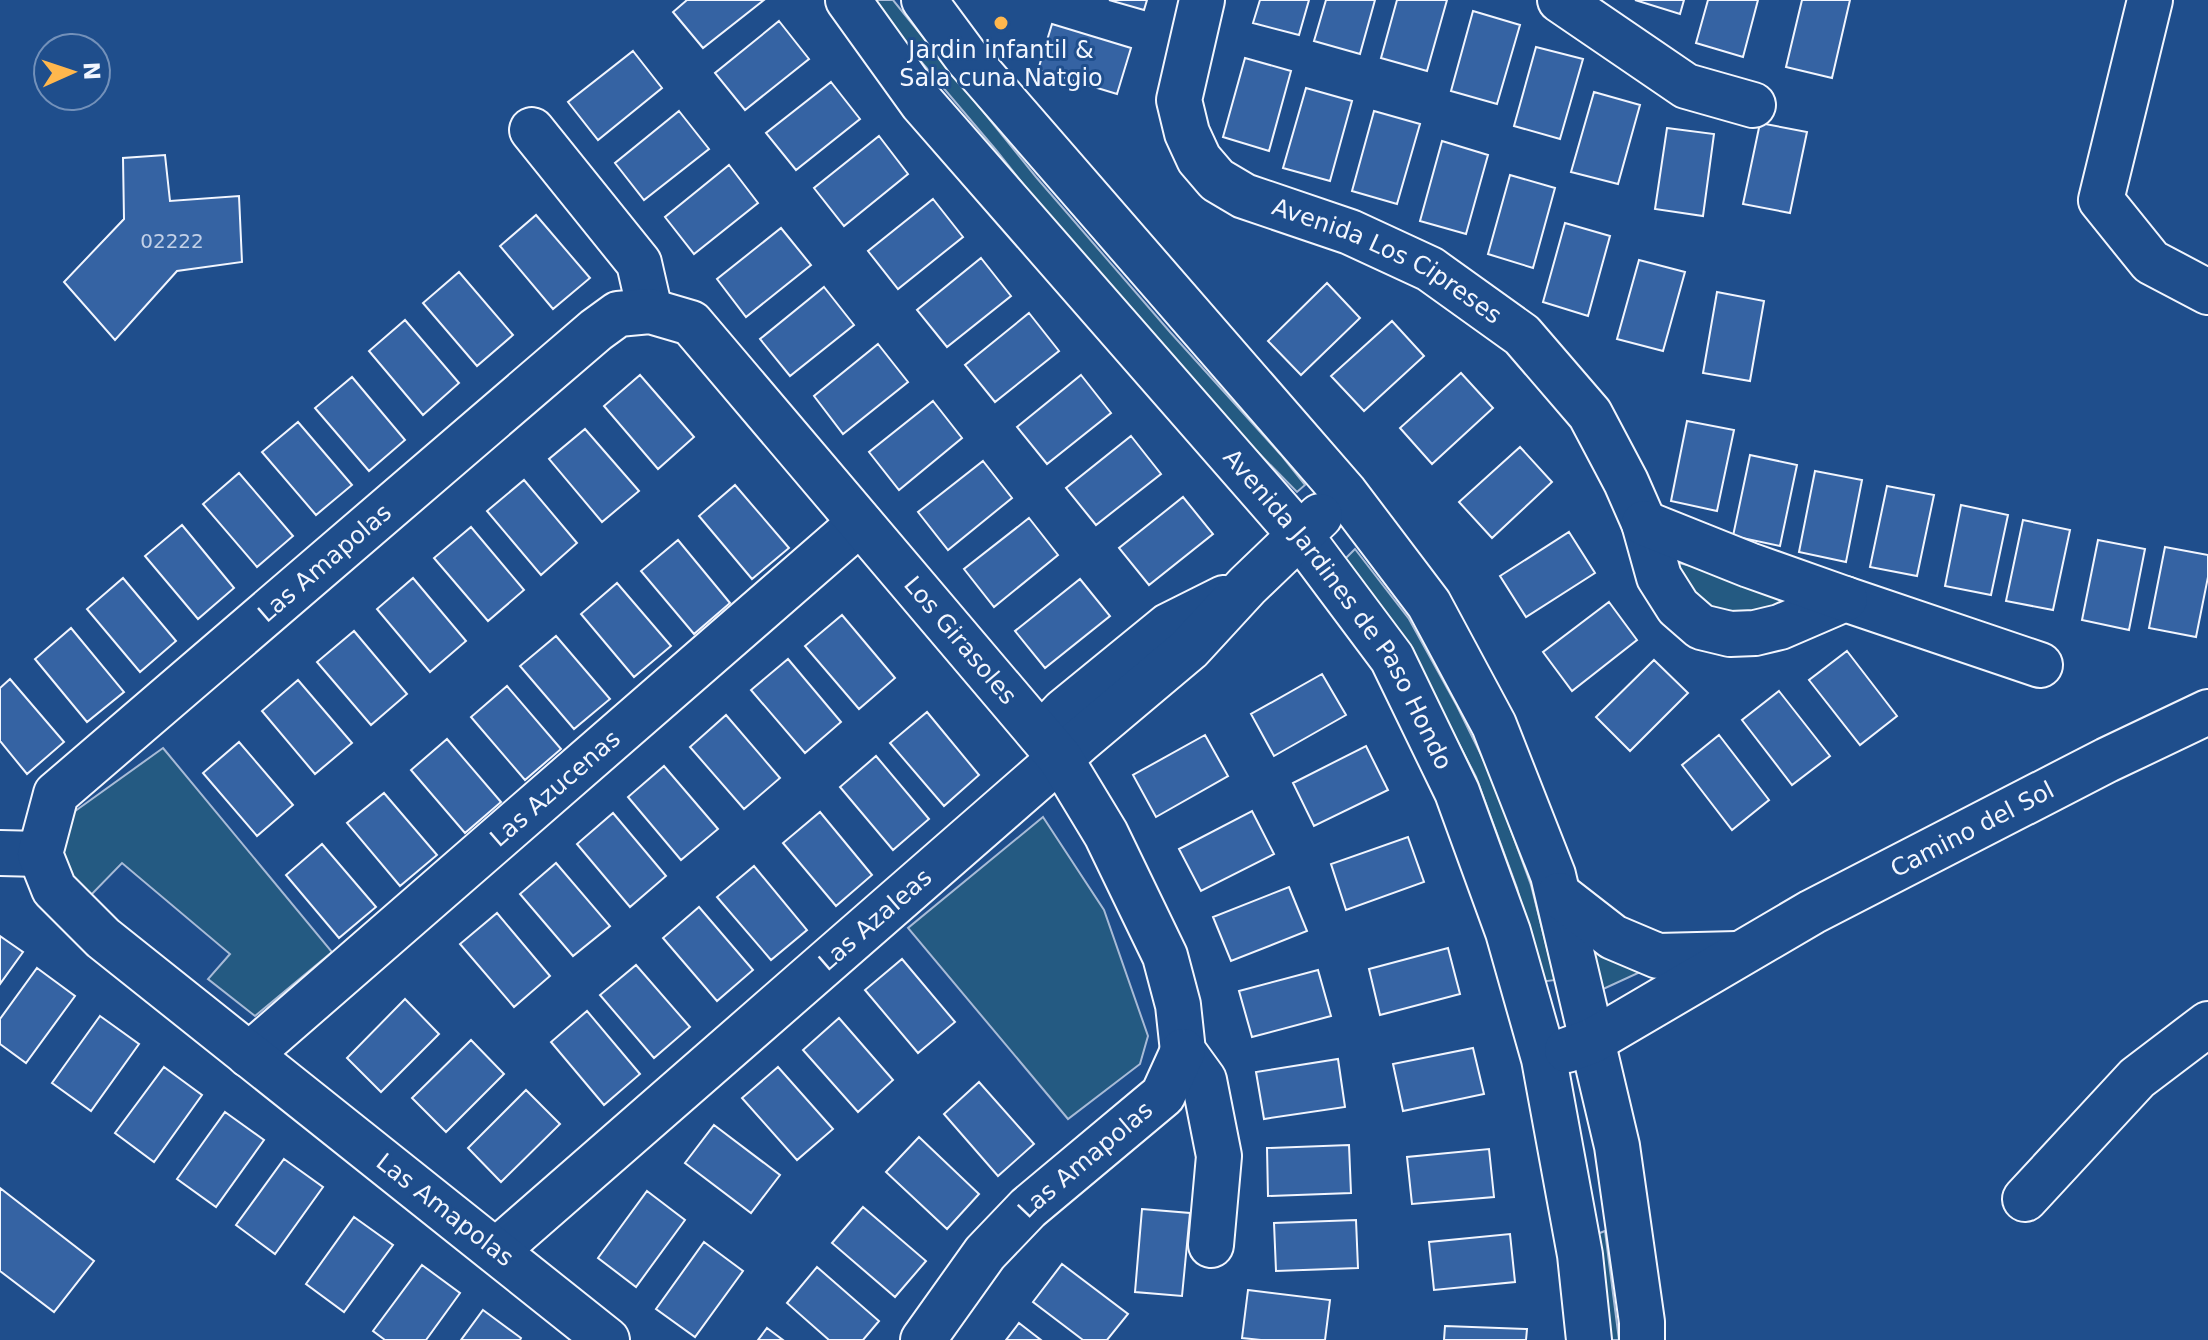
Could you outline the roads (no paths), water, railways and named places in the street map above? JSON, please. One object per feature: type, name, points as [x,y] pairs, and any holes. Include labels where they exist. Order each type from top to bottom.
[{"type":"street","name":"Avenida Jardines de Paso Hondo","points":[[848,0],[922,103],[1300,535],[1392,658],[1457,792],[1508,932],[1544,1059],[1580,1255],[1589,1340]]},
{"type":"street","points":[[924,0],[967,58],[1345,493],[1429,604],[1494,725],[1559,895],[1617,1146],[1642,1340]]},
{"type":"street","name":"Avenida Los Cipreses","points":[[1202,0],[1179,100],[1187,133],[1199,159],[1217,180],[1244,196],[1350,232],[1430,269],[1522,335],[1590,414],[1644,523],[1659,577],[1678,607],[1701,627],[1730,634],[1755,633],[1780,627],[1845,599]]},
{"type":"street","points":[[1560,0],[1686,86],[1753,105]]},
{"type":"street","points":[[2150,0],[2101,200],[2151,262],[2208,292]]},
{"type":"street","points":[[532,130],[639,263],[650,311]]},
{"type":"street","name":"Los Girasoles","points":[[650,311],[691,323],[1051,747],[1106,834],[1165,956],[1178,1005],[1183,1051],[1204,1080],[1219,1156],[1211,1245]]},
{"type":"street","name":"Las Amapolas","points":[[607,1340],[103,938],[20,854],[56,794],[596,330],[618,314],[650,311]]},
{"type":"street","name":"Las Azaleas","points":[[497,1250],[1051,747],[1189,649],[1247,586],[1345,493]]},
{"type":"street","name":"Las Azucenas","points":[[249,1055],[860,523]]},
{"type":"street","points":[[1644,523],[1749,565],[2040,665]]},
{"type":"street","name":"Camino del Sol","points":[[1544,1059],[1592,1041],[1812,912],[2107,760],[2208,712]]},
{"type":"street","name":"Camino del Sol","points":[[1559,895],[1613,937],[1658,956],[1739,954]]},
{"type":"street","points":[[2025,1199],[2137,1078],[2208,1024]]},
{"type":"street","name":"Las Amapolas","points":[[923,1340],[985,1253],[1028,1208],[1163,1095],[1183,1051]]},
{"type":"place","name":"Jardin infantil & Sala cuna Natgio","points":[[1001,23]]}]
